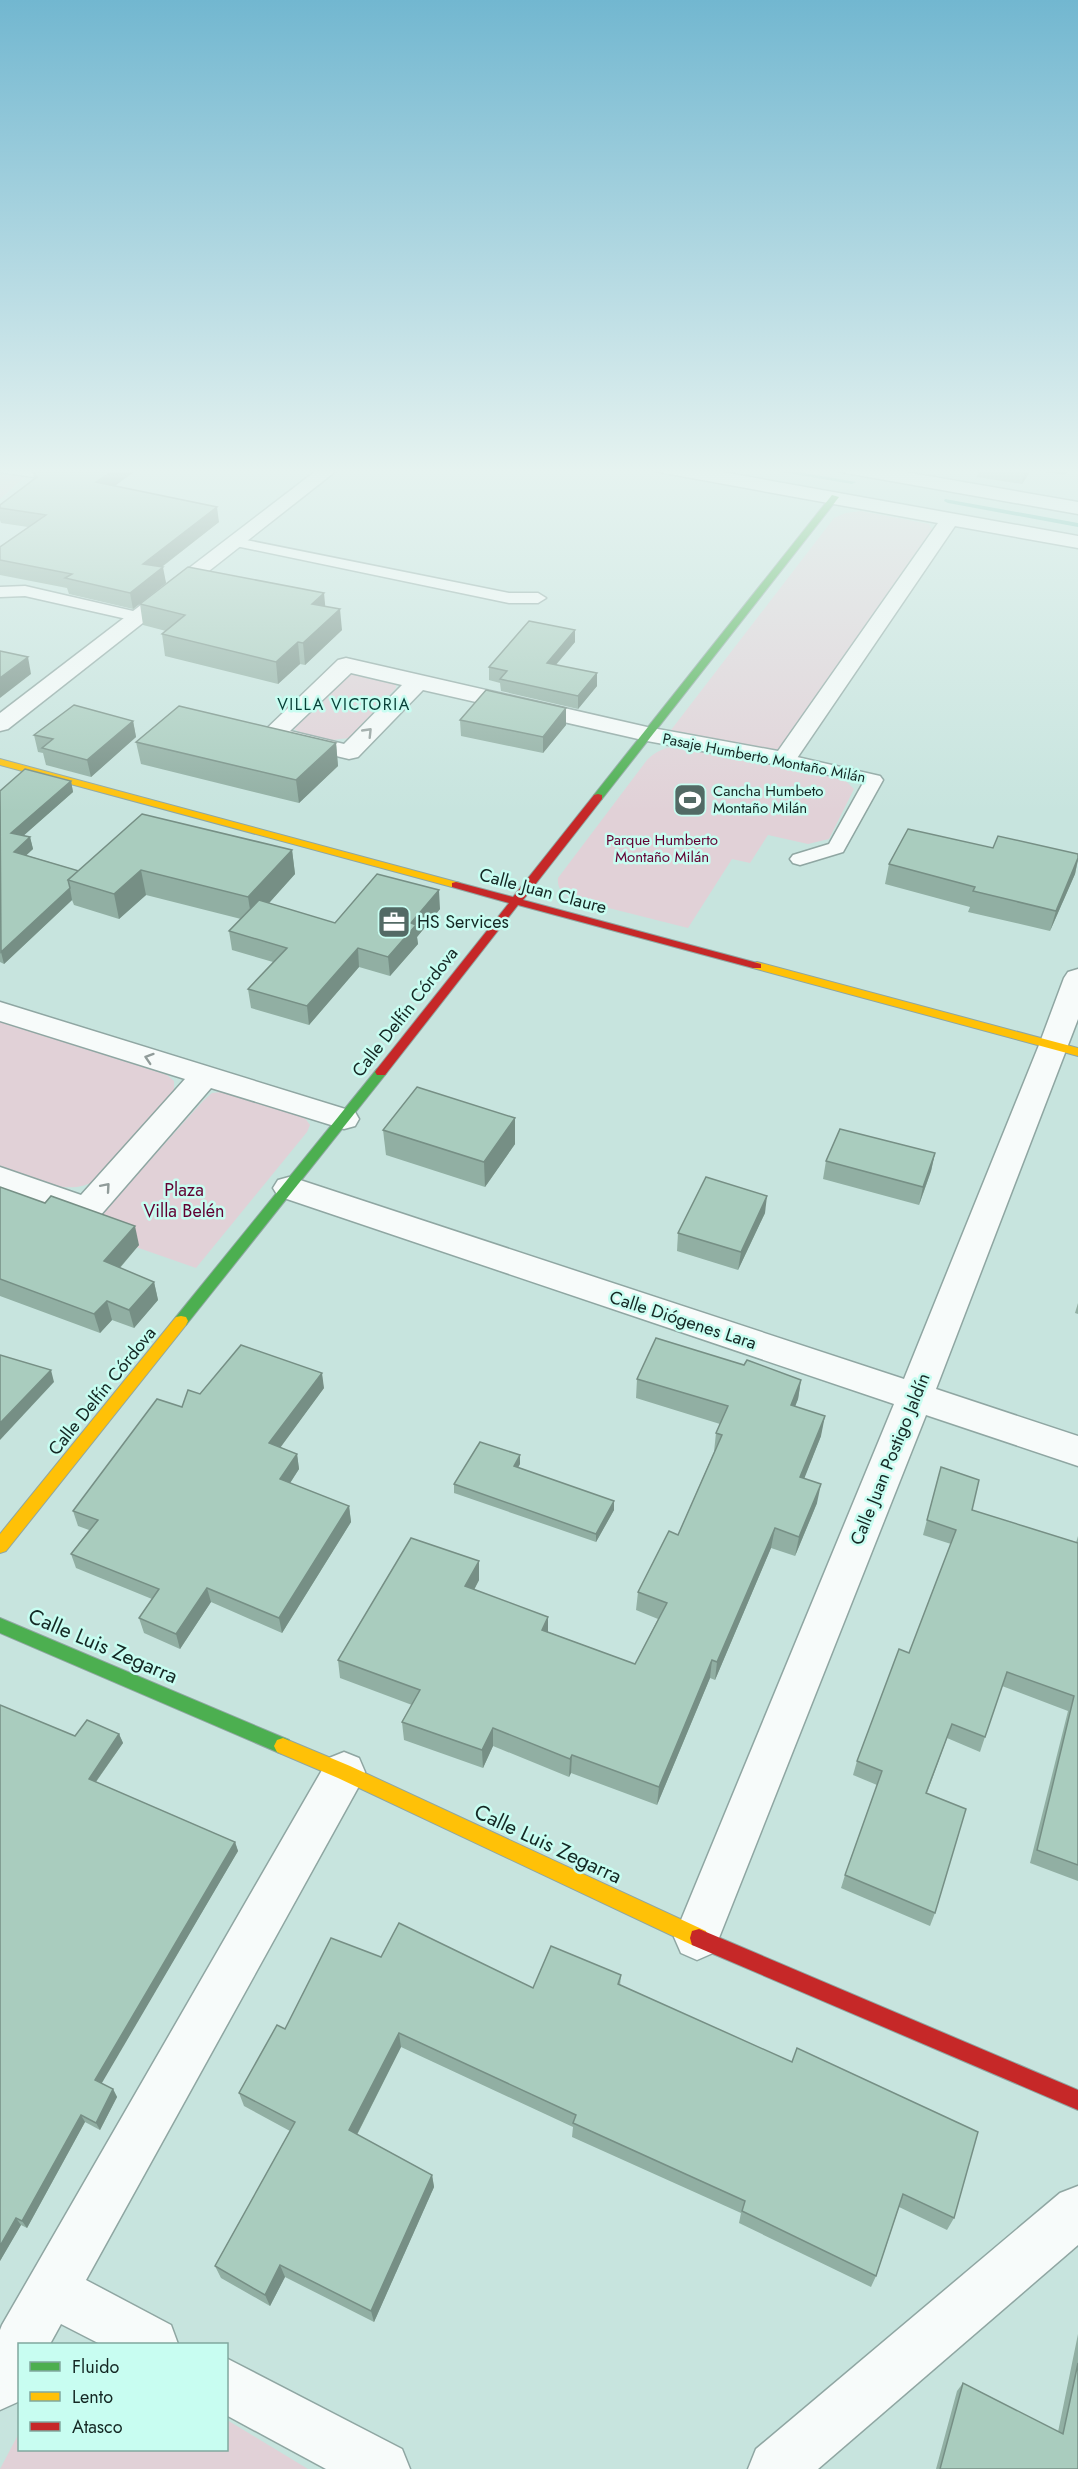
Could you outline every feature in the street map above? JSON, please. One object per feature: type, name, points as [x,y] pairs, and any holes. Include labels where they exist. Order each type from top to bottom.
[{"type":"street","points":[[0,724],[185,582]]},
{"type":"street","name":"Calle Delfín Córdova","points":[[0,1546],[344,1119],[767,582]]},
{"type":"street","points":[[784,759],[906,582]]},
{"type":"street","name":"Pasaje Humberto Montaño Milán","points":[[417,682],[349,752],[273,734],[346,665],[647,734],[784,759]]},
{"type":"street","name":"Calle Juan Claure","points":[[0,762],[1066,1049]]},
{"type":"street","name":"Calle Juan Postigo Jaldín","points":[[697,1937],[915,1397],[1066,1049],[1078,978]]},
{"type":"street","points":[[0,1011],[344,1119]]},
{"type":"street","points":[[0,1178],[87,1209],[205,1076]]},
{"type":"street","name":"Calle Diógenes Lara","points":[[289,1188],[1078,1451]]},
{"type":"street","name":"Calle Luis Zegarra","points":[[0,1625],[344,1772],[697,1937],[1078,2100]]},
{"type":"street","points":[[22,2343],[344,1772]]},
{"type":"street","points":[[776,2469],[1078,2211]]},
{"type":"street","points":[[52,2290],[150,2343]]},
{"type":"street","points":[[0,2383],[18,2350]]},
{"type":"street","points":[[228,2386],[382,2469]]},
{"type":"lane","points":[[432,582],[509,598],[538,598]]},
{"type":"lane","points":[[0,592],[25,591],[140,617]]},
{"type":"lane","name":"Pasaje Humberto Montaño Milán","points":[[784,759],[874,780],[836,848],[800,859]]},
{"type":"green space","points":[[785,582],[896,582],[782,748],[772,750],[671,730]]},
{"type":"green space","points":[[350,673],[392,681],[396,684],[396,688],[349,738],[332,740],[303,735],[293,728],[293,724]]},
{"type":"green space","name":"Parque Humberto Montaño Milán","points":[[680,746],[835,776],[845,780],[854,789],[829,839],[808,844],[768,835],[750,863],[732,859],[688,928],[569,898],[559,887],[558,878],[647,760],[662,750]]},
{"type":"green space","name":"Plaza Villa Belén","points":[[0,1021],[167,1075],[174,1081],[174,1091],[97,1179],[86,1185],[61,1187],[0,1166]]},
{"type":"green space","name":"Plaza Villa Belén","points":[[222,1092],[305,1118],[310,1125],[307,1132],[196,1268],[87,1230],[203,1101],[212,1093]]},
{"type":"green space","points":[[228,2421],[308,2469],[0,2469],[18,2435],[18,2451],[228,2451]]},
{"type":"building","points":[[83,582],[144,582],[130,593]]},
{"type":"building","points":[[168,582],[268,582],[324,593],[312,604],[340,609],[303,643],[298,642],[276,662],[162,634],[185,615],[140,604]]},
{"type":"building","points":[[529,621],[575,630],[547,663],[597,673],[578,696],[500,679],[507,671],[489,667]]},
{"type":"building","points":[[0,651],[28,657],[0,678]]},
{"type":"building","points":[[486,690],[566,708],[543,737],[460,720]]},
{"type":"building","points":[[74,705],[133,721],[87,760],[42,748],[53,739],[34,735]]},
{"type":"building","points":[[179,706],[336,743],[296,780],[136,742]]},
{"type":"building","points":[[25,769],[71,781],[11,833],[30,837],[14,852],[79,871],[68,880],[70,888],[1,952],[0,791]]},
{"type":"building","points":[[142,814],[292,850],[248,897],[141,870],[114,894],[68,880]]},
{"type":"building","points":[[908,829],[993,848],[998,836],[1078,854],[1078,858],[1056,911],[973,891],[975,887],[889,864]]},
{"type":"building","points":[[377,874],[439,890],[411,923],[416,925],[388,957],[358,948],[307,1006],[248,989],[287,948],[229,931],[259,900],[335,923]]},
{"type":"building","points":[[417,1087],[515,1118],[484,1162],[383,1130]]},
{"type":"building","points":[[840,1129],[935,1153],[923,1187],[826,1161]]},
{"type":"building","points":[[706,1177],[767,1196],[741,1252],[678,1233]]},
{"type":"building","points":[[0,1187],[45,1203],[51,1196],[135,1226],[104,1261],[154,1282],[129,1310],[107,1301],[94,1314],[0,1279]]},
{"type":"building","points":[[656,1338],[744,1365],[747,1360],[801,1380],[791,1405],[825,1416],[800,1477],[821,1484],[799,1537],[775,1528],[717,1662],[712,1660],[659,1787],[572,1755],[570,1759],[493,1728],[482,1750],[402,1722],[420,1690],[338,1660],[411,1538],[479,1561],[465,1586],[548,1617],[542,1630],[635,1664],[667,1603],[638,1592],[669,1531],[678,1535],[722,1435],[716,1433],[728,1406],[637,1379]]},
{"type":"building","points":[[241,1345],[322,1373],[269,1443],[297,1454],[280,1479],[349,1506],[279,1618],[207,1588],[176,1634],[139,1618],[159,1589],[71,1554],[98,1520],[73,1511],[157,1399],[182,1407],[188,1390],[200,1394]]},
{"type":"building","points":[[0,1355],[51,1370],[0,1423]]},
{"type":"building","points":[[480,1442],[520,1455],[514,1466],[614,1501],[596,1534],[454,1484]]},
{"type":"building","points":[[941,1467],[979,1480],[972,1510],[1078,1543],[1078,1865],[1037,1850],[1074,1696],[1007,1672],[985,1737],[952,1724],[926,1793],[966,1809],[935,1913],[845,1875],[882,1771],[857,1761],[899,1649],[909,1653],[956,1530],[927,1520]]},
{"type":"building","points":[[0,1705],[75,1736],[87,1720],[119,1734],[89,1779],[235,1842],[95,2080],[113,2089],[96,2123],[81,2115],[22,2221],[16,2218],[0,2246]]},
{"type":"building","points":[[399,1923],[533,1988],[551,1946],[621,1975],[618,1984],[792,2062],[797,2048],[978,2132],[954,2218],[903,2194],[876,2276],[742,2211],[745,2201],[573,2123],[576,2115],[399,2033],[349,2130],[432,2175],[371,2311],[280,2265],[265,2295],[215,2266],[295,2122],[239,2093],[277,2025],[285,2029],[331,1938],[381,1957]]},
{"type":"building","points":[[1078,2363],[1078,2469],[940,2469],[963,2383],[1063,2434]]},
{"type":"traffic: fast","points":[[598,797],[768,582]]},
{"type":"traffic: fast","points":[[181,1321],[381,1072]]},
{"type":"traffic: fast","points":[[0,1625],[283,1746]]},
{"type":"traffic: slow","points":[[0,762],[456,885]]},
{"type":"traffic: slow","points":[[757,966],[1078,1052]]},
{"type":"traffic: slow","points":[[0,1546],[181,1321]]},
{"type":"traffic: slow","points":[[283,1746],[344,1772],[699,1938]]},
{"type":"traffic: jam","points":[[381,1072],[598,797]]},
{"type":"traffic: jam","points":[[456,885],[757,966]]},
{"type":"traffic: jam","points":[[699,1938],[1078,2100]]},
{"type":"place","name":"Cancha Humbeto Montaño Milán","points":[[690,800]]},
{"type":"place","name":"HS Services","points":[[394,922]]},
{"type":"district","name":"VILLA VICTORIA","points":[[344,704]]}]
